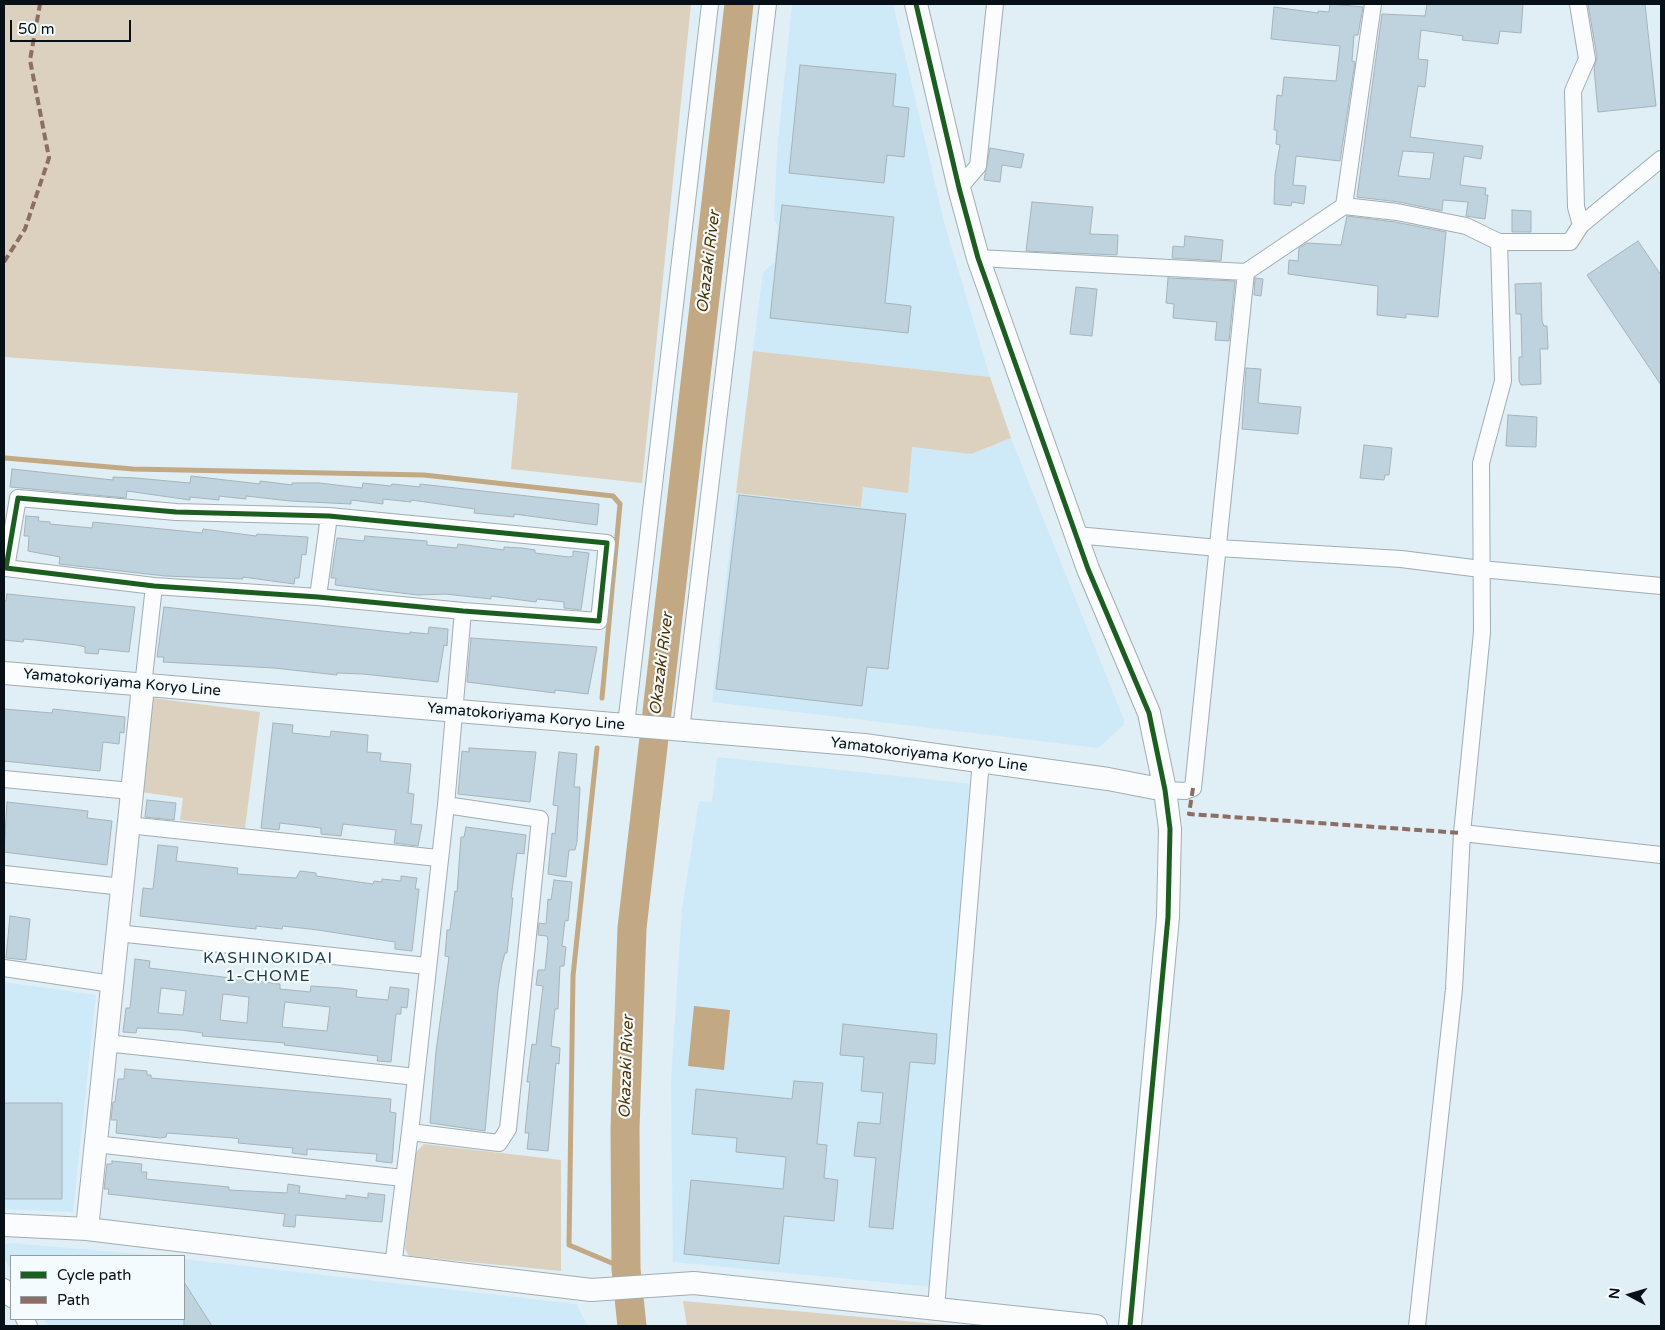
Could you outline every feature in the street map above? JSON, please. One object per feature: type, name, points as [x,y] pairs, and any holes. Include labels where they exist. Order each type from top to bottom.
[{"type":"street","points":[[626,725],[710,4]]},
{"type":"street","points":[[681,730],[768,4]]},
{"type":"street","points":[[916,4],[959,188],[978,258],[1088,570],[1149,713],[1165,790],[1170,829],[1168,917],[1130,1326]]},
{"type":"street","points":[[959,188],[978,166],[994,4]]},
{"type":"street","points":[[1344,206],[1373,4]]},
{"type":"street","points":[[1578,4],[1587,59],[1573,91],[1576,207],[1582,225]]},
{"type":"street","points":[[978,258],[1246,272],[1344,206],[1397,212],[1466,226],[1499,242],[1570,242],[1582,225],[1661,160]]},
{"type":"street","points":[[1417,1326],[1454,989],[1462,833],[1482,632],[1480,569],[1481,463],[1503,381],[1499,242]]},
{"type":"street","points":[[1165,790],[1185,791],[1193,788],[1246,272]]},
{"type":"street","points":[[18,498],[176,512],[329,516],[607,543],[599,621],[464,611],[318,597],[154,586],[6,568],[18,498]]},
{"type":"street","points":[[318,597],[329,516]]},
{"type":"street","points":[[1076,535],[1218,548],[1401,559],[1480,569],[1661,586]]},
{"type":"street","points":[[86,1229],[154,586]]},
{"type":"street","points":[[393,1266],[410,1132],[438,858],[446,805],[453,710],[464,611]]},
{"type":"street","name":"Yamatokoriyama Koryo Line","points":[[4,673],[142,686],[864,744],[1108,779],[1165,790]]},
{"type":"street","points":[[936,1308],[981,760]]},
{"type":"street","points":[[4,779],[132,791]]},
{"type":"street","points":[[410,1132],[499,1143],[508,1130],[540,819],[446,805]]},
{"type":"street","points":[[128,825],[438,858]]},
{"type":"street","points":[[1462,833],[1661,855]]},
{"type":"street","points":[[4,874],[123,887]]},
{"type":"street","points":[[117,933],[427,966]]},
{"type":"street","points":[[4,968],[112,984]]},
{"type":"street","points":[[106,1043],[416,1077]]},
{"type":"street","points":[[95,1144],[403,1178]]},
{"type":"street","points":[[4,1225],[86,1229],[553,1286],[601,1289],[694,1283],[1096,1326]]},
{"type":"shaded area","points":[[4,4],[691,4],[642,483],[511,469],[518,393],[4,357]]},
{"type":"shaded area","points":[[792,4],[893,4],[944,222],[990,377],[753,351],[763,272],[774,263],[778,226],[774,220],[777,152]]},
{"type":"shaded area","points":[[753,351],[990,377],[1011,438],[971,454],[912,447],[908,493],[863,487],[861,507],[736,493]]},
{"type":"shaded area","points":[[1011,438],[1124,720],[1123,726],[1098,748],[712,702],[736,493],[861,507],[863,487],[912,447],[971,454]]},
{"type":"shaded area","points":[[153,698],[260,712],[245,828],[180,820],[183,798],[141,792]]},
{"type":"shaded area","points":[[717,757],[973,784],[932,1287],[673,1262],[671,1081],[682,909],[699,801],[712,802]]},
{"type":"shaded area","points":[[4,982],[96,995],[73,1212],[4,1209]]},
{"type":"shaded area","points":[[694,1006],[730,1010],[724,1070],[688,1066]]},
{"type":"shaded area","points":[[424,1144],[561,1160],[561,1271],[409,1256],[405,1249],[414,1154]]},
{"type":"shaded area","points":[[12,1243],[150,1255],[10,1255],[10,1268],[4,1258],[4,1244]]},
{"type":"shaded area","points":[[185,1259],[576,1304],[588,1326],[48,1326],[45,1320],[185,1320]]},
{"type":"shaded area","points":[[683,1301],[961,1326],[687,1326]]},
{"type":"building","points":[[1330,4],[1363,7],[1358,35],[1354,35],[1352,61],[1355,62],[1340,161],[1296,156],[1293,185],[1306,186],[1304,204],[1292,202],[1291,206],[1274,204],[1275,175],[1280,145],[1276,144],[1277,130],[1274,130],[1277,95],[1282,96],[1284,77],[1336,81],[1340,46],[1271,39],[1274,7],[1318,13],[1318,11],[1329,12]]},
{"type":"building","points":[[1427,4],[1523,4],[1521,33],[1500,31],[1498,44],[1462,40],[1463,36],[1421,30],[1418,59],[1428,60],[1425,87],[1418,86],[1410,137],[1483,146],[1481,159],[1464,156],[1460,185],[1486,188],[1485,195],[1488,195],[1485,219],[1466,216],[1468,202],[1443,200],[1442,211],[1399,202],[1357,197],[1382,14],[1425,16]],"holes":[[[1403,151],[1434,153],[1430,179],[1398,176]]]},
{"type":"building","points":[[1588,4],[1645,4],[1656,106],[1598,112],[1594,68],[1597,57]]},
{"type":"building","points":[[800,65],[896,74],[893,106],[909,108],[904,157],[887,155],[884,183],[789,173]]},
{"type":"building","points":[[990,148],[1024,154],[1021,168],[1002,165],[1000,182],[984,180]]},
{"type":"building","points":[[1032,202],[1093,207],[1090,234],[1118,235],[1117,255],[1026,251]]},
{"type":"building","points":[[782,205],[894,217],[885,303],[911,306],[908,333],[770,318]]},
{"type":"building","points":[[1512,210],[1531,211],[1531,232],[1512,232]]},
{"type":"building","points":[[1347,216],[1395,222],[1446,232],[1438,317],[1406,314],[1406,318],[1377,315],[1378,286],[1288,274],[1289,260],[1298,261],[1299,248],[1307,243],[1341,245]]},
{"type":"building","points":[[1185,236],[1223,240],[1221,261],[1172,258],[1173,246],[1184,247]]},
{"type":"building","points":[[1638,241],[1661,275],[1661,385],[1587,275]]},
{"type":"building","points":[[1168,278],[1235,281],[1229,341],[1215,340],[1217,322],[1173,318],[1174,304],[1166,303]]},
{"type":"building","points":[[1255,278],[1263,279],[1261,296],[1254,295]]},
{"type":"building","points":[[1541,283],[1542,321],[1544,326],[1547,326],[1548,349],[1540,349],[1541,384],[1521,385],[1519,381],[1519,357],[1522,357],[1521,314],[1516,314],[1515,284]]},
{"type":"building","points":[[1076,287],[1097,289],[1092,336],[1070,334]]},
{"type":"building","points":[[1246,368],[1261,369],[1258,403],[1301,407],[1298,434],[1242,429]]},
{"type":"building","points":[[1508,415],[1537,417],[1536,447],[1506,446]]},
{"type":"building","points":[[1364,445],[1392,448],[1389,475],[1385,475],[1384,480],[1360,478]]},
{"type":"building","points":[[12,469],[113,480],[113,477],[190,483],[191,476],[260,484],[260,481],[292,485],[292,483],[319,483],[362,488],[363,483],[420,487],[420,484],[599,504],[597,525],[514,514],[514,517],[474,513],[475,509],[411,500],[411,502],[383,499],[383,504],[351,500],[351,504],[290,501],[246,496],[246,499],[219,496],[219,500],[190,497],[190,500],[127,491],[126,498],[10,487]]},
{"type":"building","points":[[739,495],[906,514],[888,669],[867,667],[862,706],[716,689]]},
{"type":"building","points":[[26,516],[39,517],[38,521],[50,522],[50,524],[92,528],[93,522],[202,533],[203,529],[256,536],[257,534],[308,537],[306,555],[302,554],[299,578],[295,578],[294,584],[243,577],[243,579],[165,576],[59,564],[60,557],[28,551],[29,536],[24,536]]},
{"type":"building","points":[[365,536],[427,541],[427,545],[457,548],[458,544],[504,550],[504,547],[522,548],[535,550],[535,553],[569,557],[573,556],[573,551],[589,553],[581,610],[564,608],[564,602],[537,599],[536,602],[491,596],[491,599],[445,594],[418,595],[335,585],[336,578],[331,578],[337,538],[364,541]]},
{"type":"building","points":[[7,594],[135,607],[129,652],[99,649],[98,654],[85,653],[85,647],[77,645],[24,639],[23,642],[4,640],[4,601],[6,601]]},
{"type":"building","points":[[164,607],[410,634],[410,632],[428,634],[429,627],[448,629],[447,646],[444,645],[438,682],[363,674],[337,673],[337,675],[274,668],[163,662],[164,657],[157,657]]},
{"type":"building","points":[[471,638],[597,647],[588,694],[555,690],[555,693],[467,682]]},
{"type":"building","points":[[4,709],[52,713],[53,709],[125,717],[124,733],[120,732],[119,744],[103,742],[100,771],[4,761]]},
{"type":"building","points":[[273,723],[293,725],[292,733],[330,737],[331,731],[368,735],[367,752],[381,753],[380,761],[411,764],[408,793],[414,794],[411,824],[422,825],[418,846],[394,843],[396,830],[343,824],[341,836],[321,834],[321,828],[280,823],[279,830],[261,828]]},
{"type":"building","points":[[469,748],[536,752],[530,802],[458,794],[462,751],[469,752]]},
{"type":"building","points":[[559,752],[577,754],[574,787],[580,787],[577,842],[575,850],[569,850],[566,877],[548,874],[552,833],[555,834],[558,806],[553,805]]},
{"type":"building","points":[[147,800],[176,803],[174,820],[145,817]]},
{"type":"building","points":[[7,802],[88,811],[87,818],[112,821],[107,865],[4,852]]},
{"type":"building","points":[[466,827],[526,835],[524,854],[517,853],[507,953],[505,953],[502,964],[498,989],[485,1131],[430,1123],[436,1051],[449,957],[445,956],[447,930],[450,930],[455,891],[457,892],[461,837],[464,837]]},
{"type":"building","points":[[158,845],[178,847],[176,861],[238,868],[237,874],[296,878],[300,871],[316,873],[316,876],[373,884],[374,881],[382,882],[382,879],[401,881],[401,876],[417,878],[415,889],[419,889],[412,951],[395,949],[395,942],[318,930],[283,926],[282,929],[256,926],[256,929],[140,916],[143,888],[153,889]]},
{"type":"building","points":[[554,880],[572,882],[568,921],[565,920],[562,946],[566,947],[564,966],[560,966],[558,1009],[555,1009],[551,1046],[560,1048],[559,1064],[556,1063],[548,1151],[527,1149],[529,1133],[525,1133],[530,1082],[527,1082],[532,1044],[536,1045],[543,986],[536,985],[538,970],[545,970],[548,941],[547,936],[538,935],[539,923],[546,924],[548,899],[551,900]]},
{"type":"building","points":[[10,916],[30,919],[26,960],[6,958]]},
{"type":"building","points":[[135,959],[150,961],[149,968],[280,984],[280,989],[310,992],[311,986],[341,988],[357,990],[356,997],[388,1000],[390,987],[409,989],[407,1008],[401,1007],[401,1014],[396,1014],[391,1062],[377,1061],[378,1056],[284,1045],[285,1043],[202,1036],[203,1033],[181,1030],[137,1028],[136,1033],[123,1032],[126,1008],[130,1008]],"holes":[[[161,988],[186,991],[183,1015],[158,1013]],[[223,994],[249,997],[247,1023],[220,1020]],[[285,1002],[330,1007],[327,1031],[282,1027]]]},
{"type":"building","points":[[843,1024],[937,1034],[935,1064],[910,1062],[893,1229],[869,1227],[876,1158],[854,1156],[858,1122],[880,1124],[883,1093],[861,1091],[864,1057],[840,1055]]},
{"type":"building","points":[[125,1069],[147,1071],[147,1075],[151,1075],[151,1078],[391,1099],[390,1112],[396,1113],[392,1163],[376,1161],[377,1154],[307,1149],[307,1155],[292,1153],[293,1148],[238,1143],[239,1139],[234,1138],[167,1133],[166,1137],[160,1138],[116,1133],[117,1120],[111,1120],[113,1102],[115,1102],[118,1079],[124,1079]]},
{"type":"building","points":[[794,1081],[823,1083],[817,1144],[827,1145],[824,1178],[838,1180],[834,1221],[784,1216],[779,1264],[684,1254],[691,1180],[783,1189],[786,1157],[736,1152],[737,1138],[692,1134],[696,1089],[792,1099]]},
{"type":"building","points":[[4,1103],[62,1103],[62,1199],[4,1199]]},
{"type":"building","points":[[112,1161],[142,1164],[141,1172],[147,1172],[146,1179],[229,1187],[229,1190],[287,1193],[288,1184],[300,1186],[299,1193],[346,1199],[346,1195],[368,1198],[368,1193],[385,1195],[382,1222],[296,1215],[295,1227],[283,1226],[285,1214],[108,1194],[109,1189],[104,1189],[107,1164],[112,1164]]},
{"type":"building","points":[[185,1284],[212,1326],[184,1326],[185,1320]]},
{"type":"waterway","name":"Okazaki River","points":[[632,1326],[626,1269],[625,1129],[632,928],[739,4]]},
{"type":"waterway","points":[[5,458],[133,469],[424,475],[613,496],[620,504],[602,698]]},
{"type":"waterway","points":[[597,748],[573,976],[569,1245],[626,1269]]},
{"type":"marked path","points":[[4,262],[25,229],[49,158],[30,60],[40,4]]},
{"type":"marked path","points":[[1193,788],[1189,814],[1462,833]]},
{"type":"cycle path","points":[[916,4],[959,188],[978,258],[1088,569],[1149,713],[1165,790],[1170,829],[1168,917],[1130,1326]]},
{"type":"cycle path","points":[[18,498],[176,512],[329,516],[607,543],[599,621],[463,611],[318,597],[154,586],[6,568],[18,498]]},
{"type":"district","name":"KASHINOKIDAI 1-CHOME","points":[[268,968]]}]
